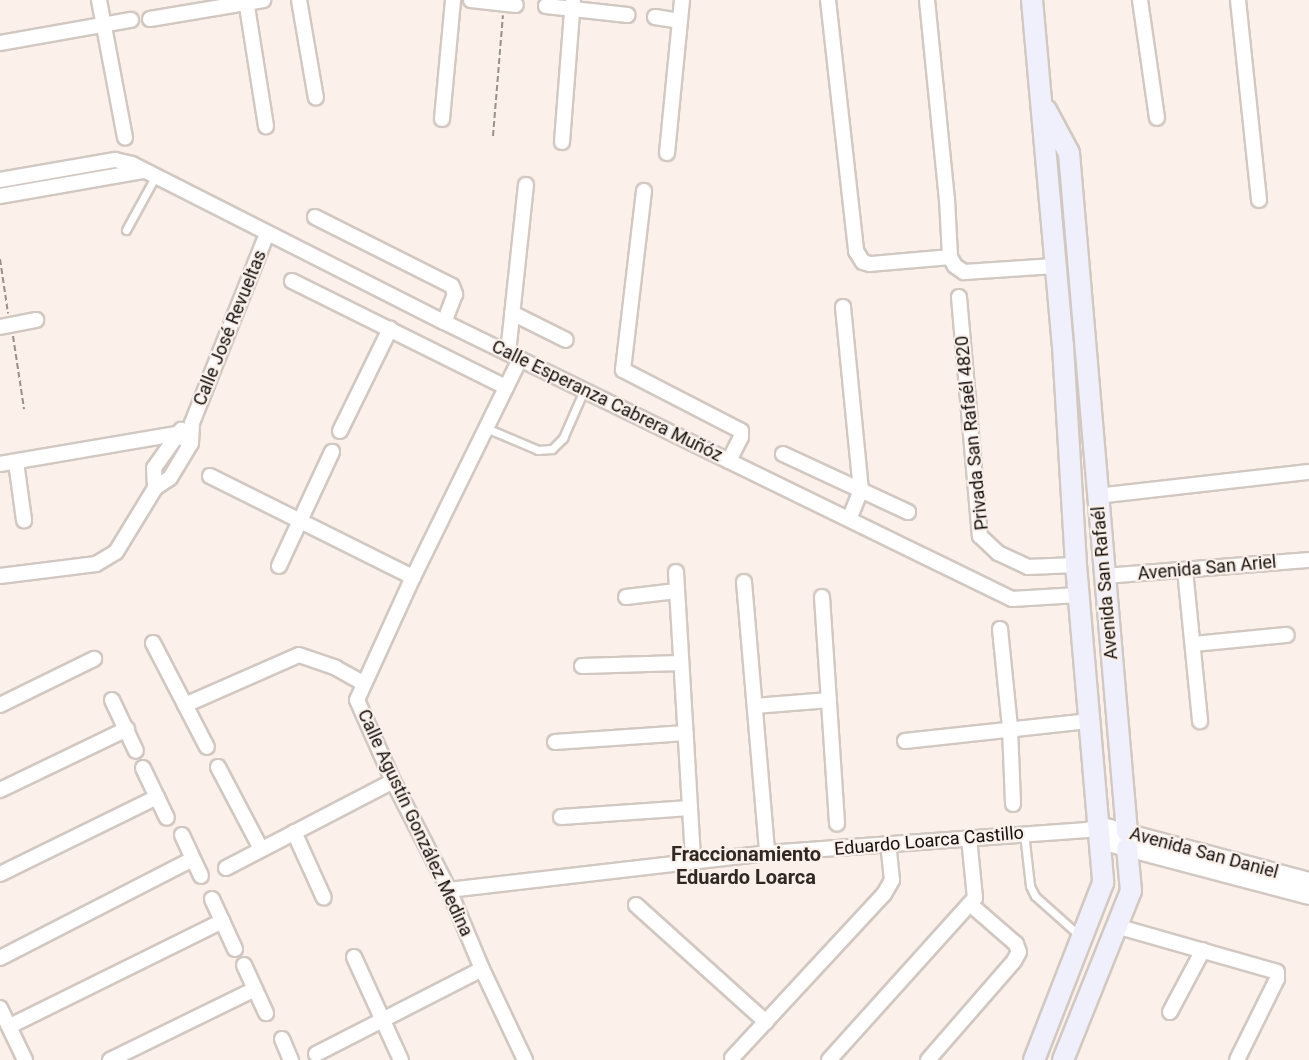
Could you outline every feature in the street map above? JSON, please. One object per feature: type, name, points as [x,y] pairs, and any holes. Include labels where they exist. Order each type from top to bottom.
[{"type":"main road","name":"Avenida San Rafaél","points":[[1032,0],[1063,346],[1078,595],[1090,721],[1095,832],[1103,883],[1039,1058]]},
{"type":"main road","name":"Avenida San Rafaél","points":[[1040,100],[1069,153],[1131,891],[1063,1060]]},
{"type":"street","points":[[99,0],[125,138]]},
{"type":"street","points":[[150,19],[262,0]]},
{"type":"street","points":[[299,0],[316,98]]},
{"type":"street","points":[[442,119],[453,0]]},
{"type":"street","points":[[471,0],[510,4]]},
{"type":"street","points":[[667,153],[682,0]]},
{"type":"street","points":[[828,0],[856,251],[863,262],[870,264],[950,257]]},
{"type":"street","points":[[927,0],[947,199],[950,257],[955,266],[964,272],[1055,266]]},
{"type":"street","points":[[1140,0],[1157,118]]},
{"type":"street","points":[[1238,0],[1258,200]]},
{"type":"street","points":[[246,1],[266,126]]},
{"type":"street","points":[[546,6],[573,5],[628,15]]},
{"type":"street","points":[[562,142],[573,5]]},
{"type":"street","points":[[655,17],[680,21]]},
{"type":"street","points":[[0,43],[131,20]]},
{"type":"street","name":"Calle Esperanza Cabrera Muñóz","points":[[0,180],[115,160],[149,174],[514,356],[1012,599],[1078,595]]},
{"type":"street","points":[[0,196],[149,174]]},
{"type":"street","points":[[514,356],[512,313],[526,185]]},
{"type":"street","points":[[644,191],[623,370],[741,431],[741,437],[729,461]]},
{"type":"street","points":[[315,217],[452,286],[455,294],[444,321]]},
{"type":"street","name":"Calle José Revueltas","points":[[0,576],[96,564],[116,552],[155,488],[170,478],[191,443],[192,423],[267,234]]},
{"type":"street","points":[[292,281],[506,387]]},
{"type":"street","name":"Privada San Rafaél 4820","points":[[959,297],[980,536],[998,553],[1028,567],[1076,565]]},
{"type":"street","points":[[843,307],[861,490],[849,519]]},
{"type":"street","points":[[512,313],[566,340]]},
{"type":"street","points":[[0,327],[36,321]]},
{"type":"street","points":[[340,431],[390,329]]},
{"type":"street","points":[[1063,346],[1085,344]]},
{"type":"street","name":"Calle Agustín González Medina","points":[[514,356],[506,387],[413,576],[357,700],[393,781],[449,890],[482,969],[525,1060]]},
{"type":"street","name":"Calle José Revueltas","points":[[155,488],[154,468],[176,434],[192,423]]},
{"type":"street","points":[[0,464],[176,434],[191,443]]},
{"type":"street","points":[[279,567],[332,452]]},
{"type":"street","points":[[783,454],[908,512]]},
{"type":"street","points":[[16,462],[24,520]]},
{"type":"street","points":[[1097,496],[1309,472]]},
{"type":"street","points":[[210,476],[413,576]]},
{"type":"street","name":"Avenida San Ariel","points":[[1104,576],[1309,560]]},
{"type":"street","points":[[1185,570],[1200,721]]},
{"type":"street","points":[[676,572],[693,861]]},
{"type":"street","points":[[744,582],[767,853]]},
{"type":"street","points":[[626,597],[677,591]]},
{"type":"street","points":[[822,597],[837,824]]},
{"type":"street","points":[[1000,629],[1010,728],[1013,804]]},
{"type":"street","points":[[1193,644],[1287,634]]},
{"type":"street","points":[[153,643],[207,747]]},
{"type":"street","points":[[185,705],[299,655],[336,668],[363,683]]},
{"type":"street","points":[[0,705],[94,659]]},
{"type":"street","points":[[582,666],[681,663]]},
{"type":"street","points":[[112,700],[136,751]]},
{"type":"street","points":[[755,705],[829,700]]},
{"type":"street","points":[[905,741],[1090,721]]},
{"type":"street","points":[[0,790],[127,729]]},
{"type":"street","points":[[555,742],[686,733]]},
{"type":"street","points":[[218,767],[261,849]]},
{"type":"street","points":[[143,768],[167,818]]},
{"type":"street","points":[[226,867],[393,781]]},
{"type":"street","points":[[0,874],[157,797]]},
{"type":"street","points":[[561,817],[690,808]]},
{"type":"street","points":[[294,832],[324,898]]},
{"type":"street","name":"Avenida San Daniel","points":[[1095,832],[1309,882]]},
{"type":"street","name":"Eduardo Loarca Castillo","points":[[449,890],[767,853],[1024,833],[1095,832]]},
{"type":"street","points":[[182,835],[191,860],[201,876]]},
{"type":"street","points":[[829,1060],[975,897],[969,838]]},
{"type":"street","name":"Avenida San Daniel","points":[[1127,840],[1309,895]]},
{"type":"street","points":[[732,1058],[884,894],[892,880],[888,844]]},
{"type":"street","points":[[0,957],[191,860]]},
{"type":"street","points":[[212,899],[235,950]]},
{"type":"street","points":[[928,1060],[1014,961],[1019,952],[1016,944],[970,904]]},
{"type":"street","points":[[636,905],[766,1022]]},
{"type":"street","points":[[10,1026],[222,921]]},
{"type":"street","points":[[1116,926],[1277,972],[1277,979],[1237,1060]]},
{"type":"street","points":[[1170,1012],[1203,950]]},
{"type":"street","points":[[354,957],[401,1060]]},
{"type":"street","points":[[244,965],[266,1013]]},
{"type":"street","points":[[316,1054],[482,969]]},
{"type":"street","points":[[110,1060],[255,988]]},
{"type":"street","points":[[0,1008],[25,1060]]},
{"type":"street","points":[[282,1039],[287,1059]]},
{"type":"lane","points":[[126,231],[149,174]]},
{"type":"lane","points":[[486,428],[538,450],[552,449],[563,438],[584,390]]},
{"type":"lane","points":[[1024,833],[1030,886],[1035,896],[1083,938]]},
{"type":"path","points":[[493,136],[510,4]]},
{"type":"path","points":[[0,259],[8,314]]},
{"type":"path","points":[[13,334],[24,409]]},
{"type":"district","name":"Fraccionamiento Eduardo Loarca","points":[[746,866]]}]
